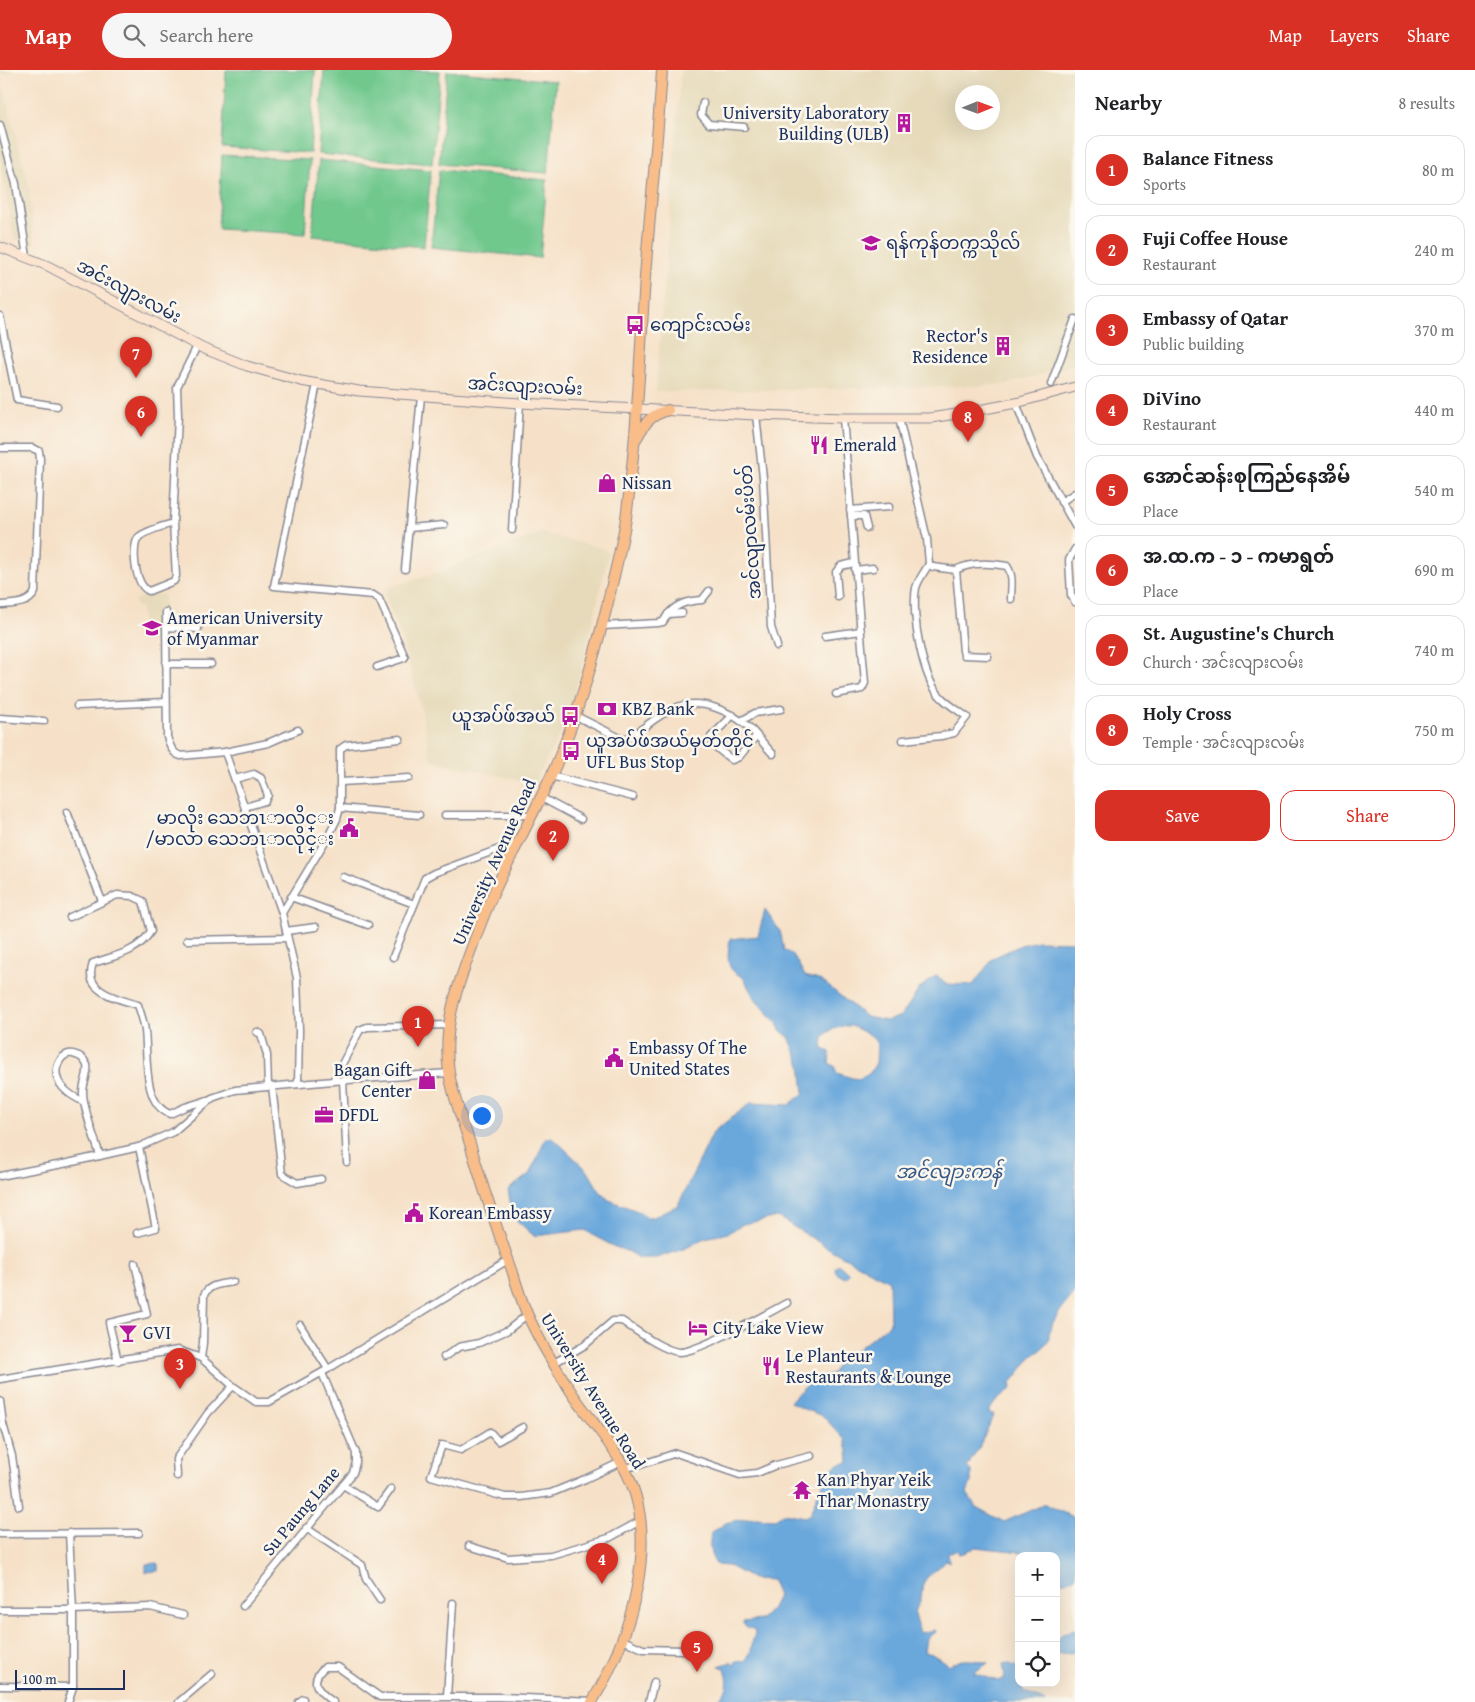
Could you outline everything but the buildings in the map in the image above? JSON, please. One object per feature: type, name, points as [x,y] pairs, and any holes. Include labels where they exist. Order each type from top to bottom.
[{"type":"main road","name":"University Avenue Road","points":[[593,1702],[623,1640],[635,1598],[640,1574],[640,1520],[632,1486],[623,1465],[572,1393],[528,1314],[481,1180],[449,1073],[448,1046],[450,1013],[460,978],[492,894],[551,776],[576,716],[602,626],[626,519],[638,408],[646,266],[662,70]]},
{"type":"main road","name":"အင်းလျားလမ်း","points":[[0,247],[27,256],[197,346],[247,366],[317,384],[359,391],[520,403],[756,415],[930,418],[1016,403],[1075,387]]},
{"type":"main road","points":[[634,442],[648,419],[668,410]]},
{"type":"street","points":[[703,103],[701,115],[709,124],[744,127]]},
{"type":"street","points":[[0,125],[16,184],[27,256]]},
{"type":"street","points":[[0,316],[17,400],[56,406]]},
{"type":"street","points":[[1051,384],[1075,319]]},
{"type":"street","points":[[173,523],[140,536],[137,541],[137,576],[140,585],[146,590],[149,591],[174,581],[176,576],[173,523],[178,416],[177,388],[197,346]]},
{"type":"street","points":[[317,384],[274,586],[373,595],[380,599],[405,657],[377,667]]},
{"type":"street","points":[[405,568],[421,396]]},
{"type":"street","points":[[512,530],[520,403]]},
{"type":"street","points":[[1016,403],[1037,457],[1075,526]]},
{"type":"street","name":"အင်လျာလမ်းပိတ်","points":[[756,415],[772,627],[777,646]]},
{"type":"street","points":[[836,694],[862,689],[865,683],[843,418]]},
{"type":"street","points":[[899,418],[927,539],[929,564],[916,587],[918,644],[935,690],[942,698],[967,717],[954,733],[903,740]]},
{"type":"street","points":[[0,448],[32,448],[39,451],[40,459],[33,596],[24,602],[0,605]]},
{"type":"street","points":[[1061,502],[1075,493]]},
{"type":"street","points":[[850,513],[889,507]]},
{"type":"street","points":[[850,513],[864,516],[867,528]]},
{"type":"street","points":[[409,528],[444,525]]},
{"type":"street","points":[[1075,549],[1069,560],[1071,595],[1075,602]]},
{"type":"street","points":[[929,564],[933,567],[956,570],[960,567],[978,564],[1007,566],[1012,579],[1011,599]]},
{"type":"street","points":[[838,597],[836,572],[841,566],[873,568]]},
{"type":"street","points":[[956,570],[964,655],[988,656]]},
{"type":"street","points":[[602,626],[663,622],[674,608],[684,603],[702,600],[708,591]]},
{"type":"street","points":[[166,612],[167,737],[170,747],[176,755],[226,752],[268,743],[298,730]]},
{"type":"street","points":[[668,614],[682,613]]},
{"type":"street","points":[[166,627],[198,629]]},
{"type":"street","points":[[825,636],[860,632]]},
{"type":"street","points":[[166,664],[211,664]]},
{"type":"street","points":[[77,706],[166,702]]},
{"type":"street","points":[[576,716],[622,738],[630,737],[676,707],[693,704],[710,706],[732,715],[773,754]]},
{"type":"street","points":[[741,722],[755,714],[781,708]]},
{"type":"street","points":[[732,715],[711,737],[711,742],[732,760],[739,757],[756,736]]},
{"type":"street","points":[[0,718],[44,721]]},
{"type":"street","points":[[282,912],[330,835],[340,808],[340,748],[342,746],[400,739]]},
{"type":"street","points":[[226,752],[282,912],[297,978],[299,1030],[298,1084]]},
{"type":"street","points":[[235,779],[254,774],[261,778],[268,795],[265,801],[245,807]]},
{"type":"street","points":[[551,776],[633,797]]},
{"type":"street","points":[[340,782],[409,778]]},
{"type":"street","points":[[540,798],[582,819]]},
{"type":"street","points":[[340,808],[419,815]]},
{"type":"street","points":[[67,812],[102,901]]},
{"type":"street","points":[[445,815],[531,815]]},
{"type":"street","points":[[392,957],[425,878],[518,842]]},
{"type":"street","points":[[343,877],[414,904]]},
{"type":"street","points":[[70,917],[117,895],[132,896],[143,901],[151,931],[146,939],[134,950],[93,963],[90,974],[93,984],[100,990],[138,1004],[142,1016],[148,1080],[153,1099],[162,1111],[170,1114],[184,1107],[235,1090],[333,1080],[449,1073]]},
{"type":"street","points":[[291,897],[368,925]]},
{"type":"street","points":[[188,940],[286,934],[316,927]]},
{"type":"street","points":[[333,1080],[360,1030],[367,1027],[449,1025]]},
{"type":"street","points":[[257,1032],[261,1034],[267,1055],[282,1174],[297,1183],[320,1179]]},
{"type":"street","points":[[84,1102],[64,1089],[58,1080],[56,1070],[58,1062],[64,1056],[72,1053],[78,1055],[86,1064],[88,1071],[83,1091],[84,1102],[100,1156]]},
{"type":"street","points":[[343,1080],[347,1162]]},
{"type":"street","points":[[0,1176],[139,1147],[173,1132],[212,1098]]},
{"type":"street","points":[[137,1233],[156,1228],[139,1147]]},
{"type":"street","points":[[0,1379],[178,1350],[201,1358],[233,1386],[256,1402],[269,1402],[325,1371],[508,1260]]},
{"type":"street","points":[[118,1361],[109,1323],[147,1314],[135,1264]]},
{"type":"street","points":[[201,1358],[204,1295],[207,1289],[216,1285],[233,1282]]},
{"type":"street","points":[[554,1363],[585,1345],[614,1321],[622,1321],[668,1349],[680,1352],[724,1335],[788,1303]]},
{"type":"street","points":[[444,1357],[459,1348],[480,1344],[508,1330],[528,1314]]},
{"type":"street","name":"Su Paung Lane","points":[[243,1606],[343,1485],[353,1472],[356,1462],[356,1453],[325,1371],[300,1324]]},
{"type":"street","points":[[177,1476],[176,1459],[208,1413],[233,1386]]},
{"type":"street","points":[[0,1401],[2,1424],[12,1456],[19,1506]]},
{"type":"street","points":[[523,1427],[498,1441],[490,1432],[461,1450],[442,1445],[431,1476],[505,1497],[536,1496],[551,1493],[623,1465],[640,1465],[676,1453],[740,1475],[757,1473],[776,1465],[811,1456]]},
{"type":"street","points":[[343,1485],[378,1507],[391,1489]]},
{"type":"street","points":[[468,1546],[508,1558],[551,1555],[609,1538],[640,1520]]},
{"type":"street","points":[[306,1528],[362,1565],[366,1579],[380,1600]]},
{"type":"street","points":[[0,1534],[139,1533]]},
{"type":"street","points":[[68,1702],[73,1687],[69,1534]]},
{"type":"street","points":[[448,1696],[453,1603]]},
{"type":"street","points":[[0,1610],[150,1607],[183,1615]]},
{"type":"street","points":[[623,1640],[643,1649],[684,1650]]},
{"type":"street","points":[[334,1702],[319,1692],[316,1682],[318,1672],[324,1667],[338,1667],[380,1697],[448,1696],[593,1702]]},
{"type":"street","points":[[179,1702],[212,1674]]},
{"type":"street","points":[[649,1702],[654,1682]]},
{"type":"street","points":[[0,1686],[73,1687]]},
{"type":"shaded area","points":[[0,70],[17,70],[0,76]]},
{"type":"shaded area","name":"ရန်ကုန်တက္ကသိုလ်","points":[[681,70],[1075,70],[1075,364],[1008,384],[656,392]]},
{"type":"shaded area","points":[[0,76],[29,185],[34,245],[14,238],[0,161]]},
{"type":"shaded area","points":[[541,533],[605,549],[605,551],[609,552],[584,659],[566,722],[535,782],[531,783],[434,761],[431,759],[420,704],[401,636],[384,592],[387,591],[386,588],[428,576]]},
{"type":"shaded area","name":"American University of Myanmar","points":[[164,594],[165,615],[162,616],[162,641],[143,642],[141,607],[136,606],[135,599],[142,598],[142,596]]},
{"type":"green space","points":[[226,70],[315,70],[310,153],[222,147]]},
{"type":"green space","points":[[324,70],[440,71],[432,164],[318,154]]},
{"type":"green space","points":[[447,71],[556,81],[548,173],[439,164]]},
{"type":"green space","points":[[222,155],[310,160],[305,234],[218,229]]},
{"type":"green space","points":[[319,160],[431,170],[424,247],[312,236]]},
{"type":"green space","points":[[439,170],[547,180],[540,258],[431,247]]},
{"type":"water","name":"အင်လျားကန်","points":[[765,910],[780,931],[784,950],[794,956],[805,976],[822,981],[866,1017],[887,1021],[901,1016],[920,988],[937,975],[945,984],[973,985],[993,958],[1021,945],[1038,941],[1075,942],[1075,1292],[1054,1320],[1049,1333],[1049,1339],[1041,1350],[1032,1356],[1011,1383],[1012,1388],[996,1401],[989,1411],[989,1414],[994,1414],[980,1446],[967,1467],[971,1471],[971,1482],[967,1493],[976,1507],[1004,1522],[1045,1504],[1075,1518],[1075,1577],[1060,1583],[1060,1552],[1022,1552],[975,1547],[959,1554],[957,1550],[951,1553],[948,1552],[949,1562],[945,1561],[925,1580],[922,1586],[920,1602],[914,1611],[920,1633],[935,1630],[936,1632],[926,1638],[924,1652],[932,1654],[949,1665],[963,1660],[988,1663],[973,1673],[998,1681],[1004,1678],[1003,1665],[1015,1666],[1015,1687],[1025,1687],[1022,1690],[1045,1702],[715,1702],[727,1687],[725,1668],[719,1666],[731,1662],[734,1666],[736,1661],[744,1662],[751,1651],[755,1634],[754,1629],[748,1628],[743,1622],[761,1620],[772,1608],[778,1596],[772,1580],[753,1579],[729,1566],[717,1565],[712,1558],[710,1550],[711,1533],[726,1523],[738,1520],[754,1518],[775,1519],[784,1513],[805,1517],[810,1514],[820,1489],[834,1467],[841,1463],[849,1462],[845,1440],[823,1416],[790,1402],[809,1383],[833,1373],[837,1365],[890,1324],[889,1281],[833,1251],[778,1217],[743,1224],[728,1233],[705,1238],[686,1248],[656,1258],[638,1258],[630,1252],[615,1247],[585,1230],[534,1236],[513,1217],[508,1190],[531,1173],[545,1139],[552,1137],[587,1170],[599,1190],[609,1200],[640,1212],[647,1217],[654,1217],[678,1205],[714,1131],[751,1103],[789,1105],[804,1093],[801,1065],[789,1037],[780,1030],[777,1023],[753,996],[743,977],[737,974],[730,966],[730,939],[758,936]],"holes":[[[852,1026],[872,1036],[877,1044],[876,1063],[870,1073],[859,1079],[837,1073],[834,1066],[829,1063],[830,1052],[823,1049],[822,1044],[825,1035],[831,1030]]]},
{"type":"water","points":[[838,1264],[849,1274],[845,1278],[836,1273],[835,1268]]},
{"type":"water","points":[[158,1563],[158,1571],[146,1572],[146,1564]]},
{"type":"water","points":[[1075,1630],[1075,1652],[1060,1654],[1060,1635]]},
{"type":"place","name":"University Laboratory Building (ULB)","points":[[904,123]]},
{"type":"place","name":"ရန်ကုန်တက္ကသိုလ်","points":[[871,243]]},
{"type":"place","name":"ကျောင်းလမ်း","points":[[635,325]]},
{"type":"place","name":"Rector's Residence","points":[[1003,346]]},
{"type":"place","name":"St. Augustine's Church","points":[[136,378]]},
{"type":"place","name":"အ.ထ.က - ၁ - ကမာရွတ်","points":[[141,437]]},
{"type":"place","name":"Holy Cross","points":[[968,442]]},
{"type":"place","name":"Emerald","points":[[819,445]]},
{"type":"place","name":"Nissan","points":[[607,483]]},
{"type":"place","name":"American University of Myanmar","points":[[152,628]]},
{"type":"place","name":"KBZ Bank","points":[[607,709]]},
{"type":"place","name":"ယူအပ်ဖ်အယ်","points":[[570,716]]},
{"type":"place","name":"ယူအပ်ဖ်အယ်မှတ်တိုင် UFL Bus Stop","points":[[571,751]]},
{"type":"place","name":"မာလိုး သေဘၤာလိုင္း /မာလာ သေဘၤာလိုင္း","points":[[349,828]]},
{"type":"place","name":"Fuji Coffee House","points":[[553,861]]},
{"type":"place","name":"Balance Fitness","points":[[418,1047]]},
{"type":"place","name":"Embassy Of The United States","points":[[614,1058]]},
{"type":"place","name":"Bagan Gift Center","points":[[427,1080]]},
{"type":"place","name":"DFDL","points":[[324,1115]]},
{"type":"place","name":"Korean Embassy","points":[[414,1213]]},
{"type":"place","name":"City Lake View","points":[[698,1328]]},
{"type":"place","name":"GVI","points":[[128,1333]]},
{"type":"place","name":"Le Planteur Restaurants & Lounge","points":[[771,1366]]},
{"type":"place","name":"Embassy of Qatar","points":[[180,1389]]},
{"type":"place","name":"Kan Phyar Yeik Thar Monastry","points":[[802,1490]]},
{"type":"place","name":"DiVino","points":[[602,1584]]},
{"type":"place","name":"အောင်ဆန်းစုကြည်နေအိမ်","points":[[697,1672]]}]
